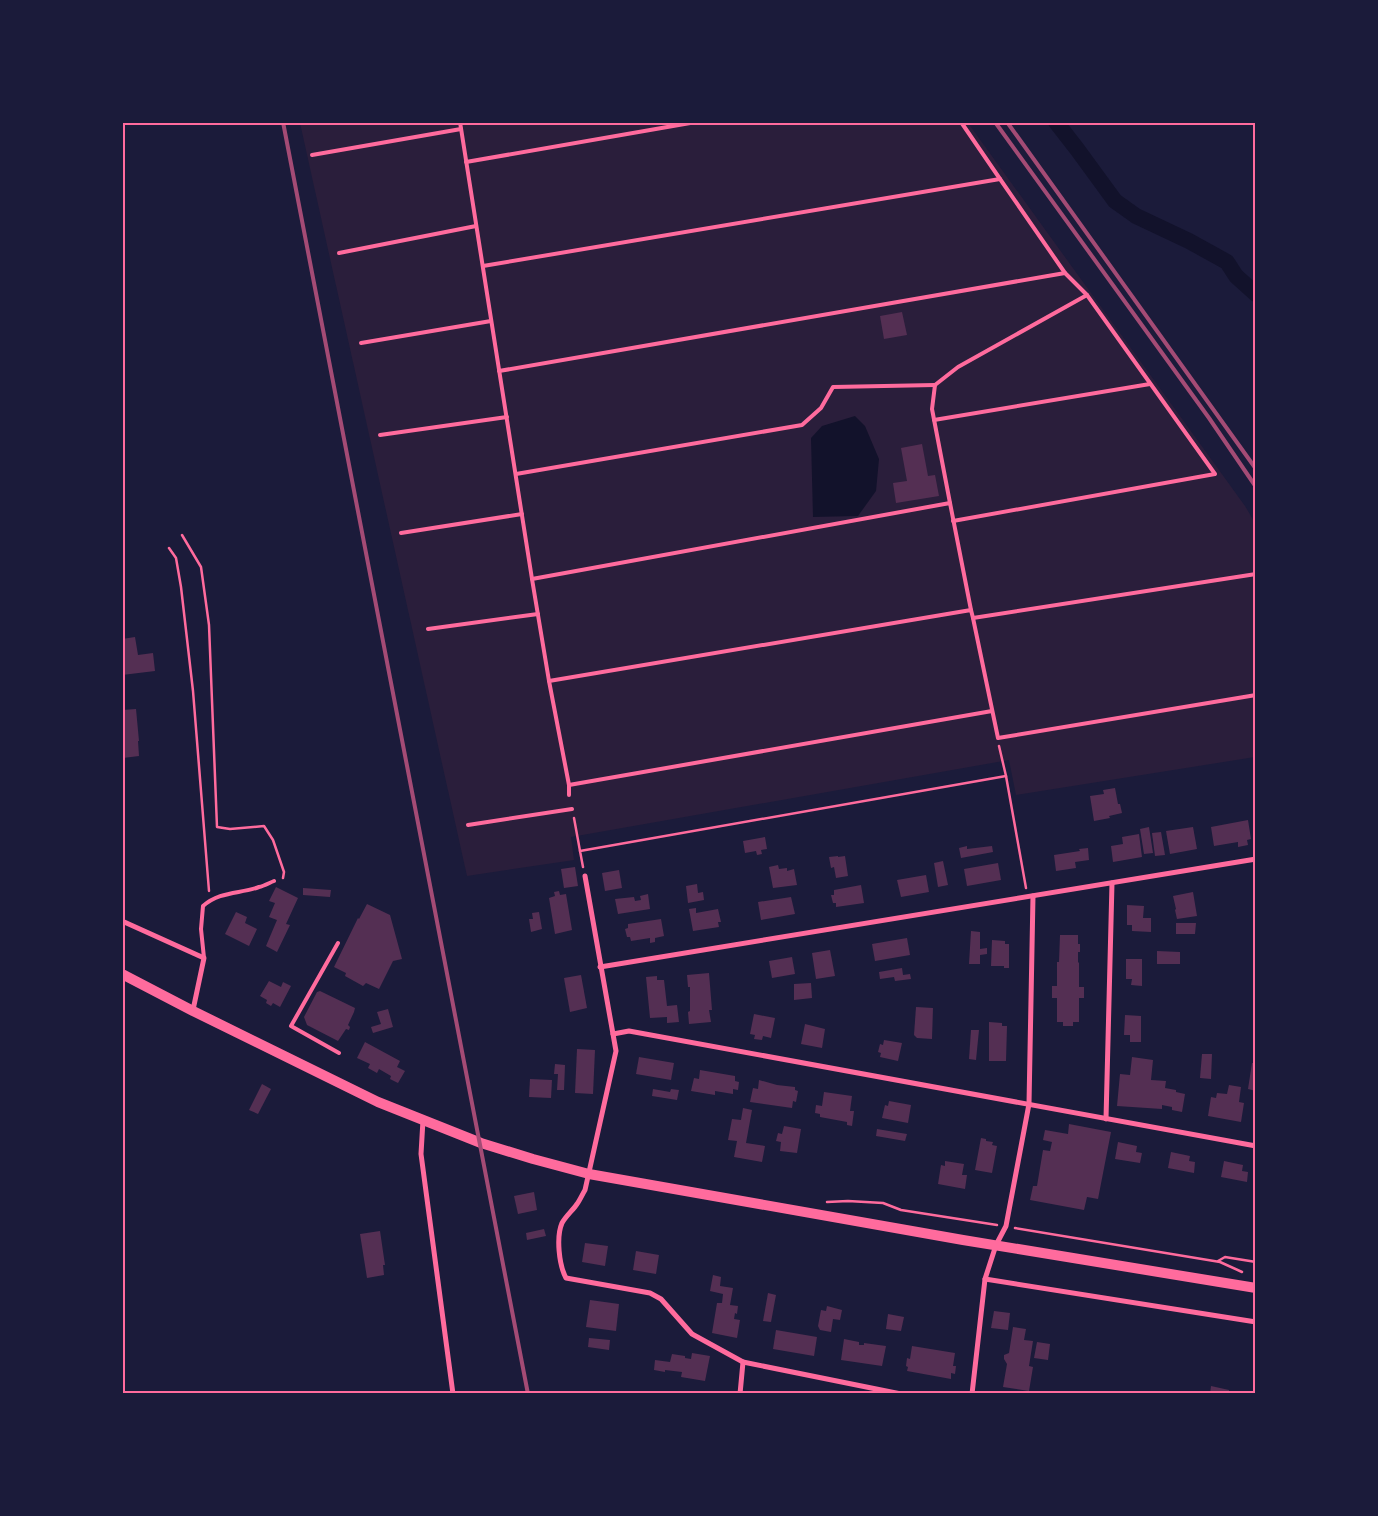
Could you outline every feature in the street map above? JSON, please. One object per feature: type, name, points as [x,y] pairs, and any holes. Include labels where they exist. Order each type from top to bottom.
[{"type":"main road","points":[[122,974],[378,1102],[504,1150],[589,1174],[1256,1288]]},
{"type":"street","points":[[600,967],[1256,859]]},
{"type":"street","points":[[584,876],[616,1051],[585,1190],[563,1223],[560,1232],[562,1272],[566,1278],[650,1293],[661,1299],[692,1334],[743,1362],[902,1394]]},
{"type":"street","points":[[1106,1119],[1112,883]]},
{"type":"street","points":[[972,1394],[985,1279],[996,1245],[1006,1226],[1029,1104],[1031,896]]},
{"type":"street","points":[[122,921],[204,958],[193,1011]]},
{"type":"street","points":[[613,1034],[629,1031],[1256,1146]]},
{"type":"street","points":[[423,1120],[421,1154],[454,1394]]},
{"type":"street","points":[[985,1279],[1256,1322]]},
{"type":"street","points":[[740,1394],[743,1362]]},
{"type":"lane","points":[[460,122],[532,579],[569,785],[569,795]]},
{"type":"lane","points":[[466,162],[696,122]]},
{"type":"lane","points":[[953,521],[1215,474],[1087,296],[1065,273],[961,122]]},
{"type":"lane","points":[[312,155],[461,129]]},
{"type":"lane","points":[[483,266],[1000,179]]},
{"type":"lane","points":[[339,252],[476,226]]},
{"type":"lane","points":[[499,371],[1065,273]]},
{"type":"lane","points":[[516,474],[802,425],[821,408],[833,387],[936,385],[958,367],[1087,296]]},
{"type":"lane","points":[[361,344],[491,321]]},
{"type":"lane","points":[[934,420],[1150,384]]},
{"type":"lane","points":[[936,385],[932,410],[998,738],[1256,695]]},
{"type":"lane","points":[[380,435],[506,417]]},
{"type":"lane","points":[[532,579],[950,503]]},
{"type":"lane","points":[[401,532],[522,514]]},
{"type":"lane","points":[[973,618],[1256,574]]},
{"type":"lane","points":[[549,681],[971,610]]},
{"type":"lane","points":[[428,629],[538,614]]},
{"type":"lane","points":[[569,785],[992,711]]},
{"type":"lane","points":[[468,825],[572,809]]},
{"type":"lane","points":[[204,958],[201,929],[203,906],[210,900],[235,892],[258,888],[274,881]]},
{"type":"lane","points":[[338,943],[291,1026],[339,1053]]},
{"type":"path","points":[[182,535],[201,567],[209,625],[217,827],[230,829],[264,826],[273,840],[284,872],[283,881],[274,881]]},
{"type":"path","points":[[170,548],[176,558],[191,672],[210,900]]},
{"type":"path","points":[[998,738],[1031,896]]},
{"type":"path","points":[[580,851],[1006,776]]},
{"type":"path","points":[[572,809],[584,876]]},
{"type":"path","points":[[1217,1262],[1225,1257],[1256,1262]]},
{"type":"shaded area","points":[[300,123],[968,123],[1245,506],[1255,523],[1255,757],[1016,795],[1009,760],[571,837],[574,860],[467,876]]},
{"type":"shaded area","points":[[855,416],[865,426],[879,459],[876,491],[858,516],[813,517],[811,438],[822,426]]},
{"type":"building","points":[[902,312],[907,335],[884,339],[880,316]]},
{"type":"building","points":[[922,444],[928,476],[935,475],[939,496],[896,503],[893,483],[907,481],[901,448]]},
{"type":"building","points":[[135,637],[138,655],[153,653],[155,671],[122,675],[122,639]]},
{"type":"building","points":[[136,709],[139,756],[123,758],[122,710]]},
{"type":"building","points":[[1115,788],[1122,813],[1109,816],[1110,818],[1094,821],[1090,796],[1104,794],[1103,790]]},
{"type":"building","points":[[1248,820],[1251,839],[1247,840],[1248,845],[1238,847],[1238,842],[1214,846],[1211,827]]},
{"type":"building","points":[[1149,827],[1153,853],[1144,854],[1140,829]]},
{"type":"building","points":[[1193,827],[1197,849],[1170,854],[1166,831]]},
{"type":"building","points":[[1161,832],[1165,855],[1155,856],[1152,833]]},
{"type":"building","points":[[1139,834],[1142,857],[1113,862],[1111,846],[1123,844],[1122,837]]},
{"type":"building","points":[[765,837],[767,849],[761,850],[762,854],[757,855],[756,851],[745,853],[743,841]]},
{"type":"building","points":[[967,846],[967,849],[992,846],[993,852],[961,858],[959,848]]},
{"type":"building","points":[[1088,848],[1089,860],[1075,862],[1076,868],[1056,871],[1054,855]]},
{"type":"building","points":[[845,856],[848,876],[836,878],[834,867],[831,868],[829,857]]},
{"type":"building","points":[[943,861],[948,885],[938,887],[934,863]]},
{"type":"building","points":[[998,863],[1001,880],[967,886],[964,869]]},
{"type":"building","points":[[778,865],[779,869],[787,868],[787,871],[794,869],[797,885],[773,888],[769,867]]},
{"type":"building","points":[[575,867],[578,886],[564,888],[561,869]]},
{"type":"building","points":[[619,870],[622,888],[605,891],[602,873]]},
{"type":"building","points":[[926,875],[929,892],[901,897],[897,880]]},
{"type":"building","points":[[697,884],[698,893],[703,892],[704,900],[688,903],[686,886]]},
{"type":"building","points":[[861,885],[864,903],[836,907],[836,903],[833,903],[831,895],[834,895],[834,890]]},
{"type":"building","points":[[276,887],[298,898],[286,924],[290,925],[277,952],[266,946],[277,920],[269,917],[275,903],[269,901]]},
{"type":"building","points":[[303,888],[331,890],[330,897],[303,895]]},
{"type":"building","points":[[559,891],[560,895],[566,894],[572,930],[555,934],[549,898],[555,896],[554,892]]},
{"type":"building","points":[[1193,892],[1197,916],[1177,919],[1173,896]]},
{"type":"building","points":[[648,894],[650,909],[618,914],[615,899],[634,897],[635,901],[641,900],[640,896]]},
{"type":"building","points":[[791,897],[795,914],[761,920],[758,902]]},
{"type":"building","points":[[367,904],[390,915],[402,959],[393,961],[379,989],[366,983],[363,986],[345,976],[346,973],[334,967]]},
{"type":"building","points":[[1127,905],[1144,906],[1143,918],[1151,918],[1151,932],[1132,931],[1132,925],[1127,925]]},
{"type":"building","points":[[696,908],[696,913],[718,909],[721,922],[718,922],[719,927],[693,931],[689,909]]},
{"type":"building","points":[[236,912],[247,917],[245,923],[257,929],[249,946],[225,934]]},
{"type":"building","points":[[539,912],[542,929],[531,932],[529,919],[533,919],[532,913]]},
{"type":"building","points":[[661,919],[664,936],[655,938],[655,942],[650,943],[650,938],[631,941],[630,937],[627,937],[625,929],[628,928],[628,924]]},
{"type":"building","points":[[1176,923],[1196,923],[1195,934],[1176,934]]},
{"type":"building","points":[[971,931],[980,932],[980,949],[987,948],[987,954],[980,955],[980,964],[969,964]]},
{"type":"building","points":[[1060,935],[1078,935],[1078,944],[1080,944],[1080,952],[1078,952],[1079,987],[1084,987],[1084,998],[1079,998],[1079,1022],[1073,1022],[1073,1026],[1063,1026],[1063,1022],[1057,1022],[1057,998],[1052,998],[1052,986],[1057,986]]},
{"type":"building","points":[[907,938],[910,955],[875,961],[872,944]]},
{"type":"building","points":[[992,940],[1005,941],[1005,944],[1009,944],[1009,968],[991,966]]},
{"type":"building","points":[[830,950],[835,976],[816,979],[812,953]]},
{"type":"building","points":[[1157,951],[1180,952],[1180,964],[1157,964]]},
{"type":"building","points":[[792,957],[795,974],[772,978],[769,961]]},
{"type":"building","points":[[1126,959],[1142,959],[1142,986],[1131,985],[1132,979],[1126,979]]},
{"type":"building","points":[[902,968],[903,975],[910,974],[911,979],[895,981],[894,977],[880,979],[879,972]]},
{"type":"building","points":[[709,973],[712,1010],[709,1010],[711,1022],[689,1024],[690,987],[688,987],[687,975]]},
{"type":"building","points":[[581,975],[587,1008],[570,1012],[564,978]]},
{"type":"building","points":[[657,976],[657,980],[664,980],[667,1006],[677,1005],[679,1022],[667,1023],[667,1017],[650,1018],[646,977]]},
{"type":"building","points":[[269,981],[281,987],[283,982],[291,986],[280,1007],[273,1003],[271,1006],[266,1003],[267,1000],[260,996]]},
{"type":"building","points":[[811,983],[812,998],[794,1000],[794,984]]},
{"type":"building","points":[[320,991],[355,1008],[348,1025],[350,1027],[349,1030],[346,1029],[338,1041],[307,1025],[304,1017],[317,992]]},
{"type":"building","points":[[916,1007],[933,1008],[932,1039],[917,1038],[914,1035]]},
{"type":"building","points":[[388,1009],[393,1027],[373,1033],[371,1027],[381,1024],[377,1012]]},
{"type":"building","points":[[754,1014],[775,1018],[771,1038],[763,1036],[762,1040],[754,1039],[755,1035],[750,1034]]},
{"type":"building","points":[[1125,1015],[1141,1016],[1141,1042],[1130,1042],[1130,1035],[1124,1035]]},
{"type":"building","points":[[989,1022],[1002,1023],[1002,1026],[1007,1026],[1006,1061],[989,1061]]},
{"type":"building","points":[[805,1024],[825,1029],[822,1048],[801,1044]]},
{"type":"building","points":[[971,1030],[979,1030],[976,1060],[969,1059]]},
{"type":"building","points":[[884,1040],[902,1043],[898,1061],[880,1057],[881,1053],[878,1052],[880,1044],[883,1045]]},
{"type":"building","points":[[365,1042],[400,1061],[397,1067],[405,1071],[398,1083],[390,1079],[391,1076],[379,1069],[377,1073],[368,1068],[370,1064],[357,1058]]},
{"type":"building","points":[[577,1049],[595,1050],[593,1094],[575,1093]]},
{"type":"building","points":[[1202,1054],[1212,1054],[1211,1079],[1200,1078]]},
{"type":"building","points":[[639,1057],[674,1063],[671,1080],[636,1074]]},
{"type":"building","points":[[1132,1057],[1153,1060],[1151,1080],[1166,1081],[1165,1088],[1185,1094],[1182,1112],[1162,1105],[1162,1109],[1117,1106],[1120,1074],[1130,1075]]},
{"type":"building","points":[[1252,1063],[1256,1063],[1256,1091],[1248,1089]]},
{"type":"building","points":[[555,1064],[565,1065],[564,1090],[557,1090],[558,1074],[554,1074]]},
{"type":"building","points":[[700,1070],[735,1076],[735,1081],[739,1082],[738,1090],[733,1089],[733,1094],[715,1091],[715,1095],[691,1091],[694,1078],[699,1079]]},
{"type":"building","points":[[530,1079],[552,1080],[551,1098],[529,1097]]},
{"type":"building","points":[[759,1080],[795,1087],[795,1090],[798,1091],[796,1102],[793,1101],[792,1108],[750,1102],[753,1088],[758,1089]]},
{"type":"building","points":[[262,1084],[271,1089],[258,1114],[249,1110]]},
{"type":"building","points":[[1229,1085],[1241,1087],[1239,1102],[1244,1103],[1241,1122],[1208,1116],[1211,1097],[1216,1098],[1217,1093],[1227,1094]]},
{"type":"building","points":[[653,1089],[670,1092],[671,1089],[679,1090],[677,1100],[652,1096]]},
{"type":"building","points":[[824,1092],[852,1096],[850,1111],[854,1111],[852,1126],[847,1125],[847,1122],[820,1117],[820,1114],[815,1113],[816,1105],[822,1106]]},
{"type":"building","points":[[889,1101],[911,1105],[908,1123],[882,1118],[885,1105],[888,1106]]},
{"type":"building","points":[[743,1108],[752,1110],[746,1143],[765,1146],[762,1162],[734,1157],[737,1141],[728,1140],[732,1119],[741,1120]]},
{"type":"building","points":[[1069,1124],[1111,1132],[1098,1199],[1087,1197],[1084,1210],[1030,1200],[1033,1186],[1037,1186],[1043,1150],[1050,1151],[1052,1142],[1043,1140],[1045,1130],[1068,1134]]},
{"type":"building","points":[[784,1126],[801,1129],[797,1153],[780,1151],[781,1142],[776,1141],[778,1133],[782,1134]]},
{"type":"building","points":[[877,1129],[907,1134],[905,1141],[876,1136]]},
{"type":"building","points":[[981,1138],[993,1142],[992,1145],[997,1146],[992,1173],[975,1170]]},
{"type":"building","points":[[1118,1142],[1137,1146],[1136,1152],[1142,1153],[1140,1163],[1115,1159]]},
{"type":"building","points":[[1171,1152],[1190,1156],[1189,1161],[1195,1162],[1194,1173],[1168,1168]]},
{"type":"building","points":[[945,1161],[964,1164],[962,1175],[967,1175],[965,1189],[938,1184],[941,1165],[945,1166]]},
{"type":"building","points":[[1224,1161],[1243,1165],[1242,1171],[1248,1172],[1247,1182],[1221,1177]]},
{"type":"building","points":[[534,1192],[537,1210],[518,1214],[514,1196]]},
{"type":"building","points":[[544,1229],[546,1236],[527,1240],[526,1233]]},
{"type":"building","points":[[380,1231],[385,1265],[383,1265],[384,1275],[367,1278],[360,1234]]},
{"type":"building","points":[[585,1243],[608,1246],[605,1266],[582,1262]]},
{"type":"building","points":[[636,1251],[659,1255],[656,1274],[633,1270]]},
{"type":"building","points":[[713,1275],[721,1277],[720,1286],[733,1288],[730,1305],[738,1306],[734,1319],[740,1320],[737,1338],[712,1333],[717,1303],[722,1303],[723,1294],[710,1291]]},
{"type":"building","points":[[768,1293],[776,1295],[771,1322],[763,1321]]},
{"type":"building","points":[[590,1300],[619,1304],[616,1331],[586,1327]]},
{"type":"building","points":[[827,1306],[842,1310],[840,1320],[833,1319],[831,1332],[820,1330],[818,1326],[821,1310],[826,1311]]},
{"type":"building","points":[[994,1311],[1010,1313],[1008,1330],[991,1328]]},
{"type":"building","points":[[888,1314],[904,1317],[901,1331],[886,1329]]},
{"type":"building","points":[[1013,1327],[1026,1329],[1024,1340],[1033,1341],[1029,1366],[1033,1367],[1029,1391],[1003,1387],[1007,1364],[1004,1355],[1009,1353]]},
{"type":"building","points":[[776,1330],[817,1337],[814,1356],[773,1349]]},
{"type":"building","points":[[589,1338],[610,1340],[609,1350],[588,1347]]},
{"type":"building","points":[[844,1339],[859,1342],[859,1345],[864,1345],[864,1343],[886,1346],[882,1366],[841,1360]]},
{"type":"building","points":[[1037,1342],[1050,1344],[1048,1360],[1034,1358]]},
{"type":"building","points":[[912,1346],[955,1353],[953,1366],[956,1366],[955,1374],[951,1373],[951,1379],[907,1371],[907,1358],[910,1359]]},
{"type":"building","points":[[692,1353],[710,1356],[705,1381],[681,1377],[682,1372],[654,1370],[655,1360],[670,1362],[672,1354],[691,1359]]},
{"type":"building","points":[[1211,1386],[1229,1390],[1229,1394],[1210,1394]]},
{"type":"waterway","points":[[1056,122],[1115,201],[1136,216],[1189,241],[1227,262],[1236,276],[1256,294]]},
{"type":"railway","points":[[283,122],[528,1394]]},
{"type":"railway","points":[[995,122],[1209,418],[1256,487]]},
{"type":"railway","points":[[1007,122],[1256,469]]}]
